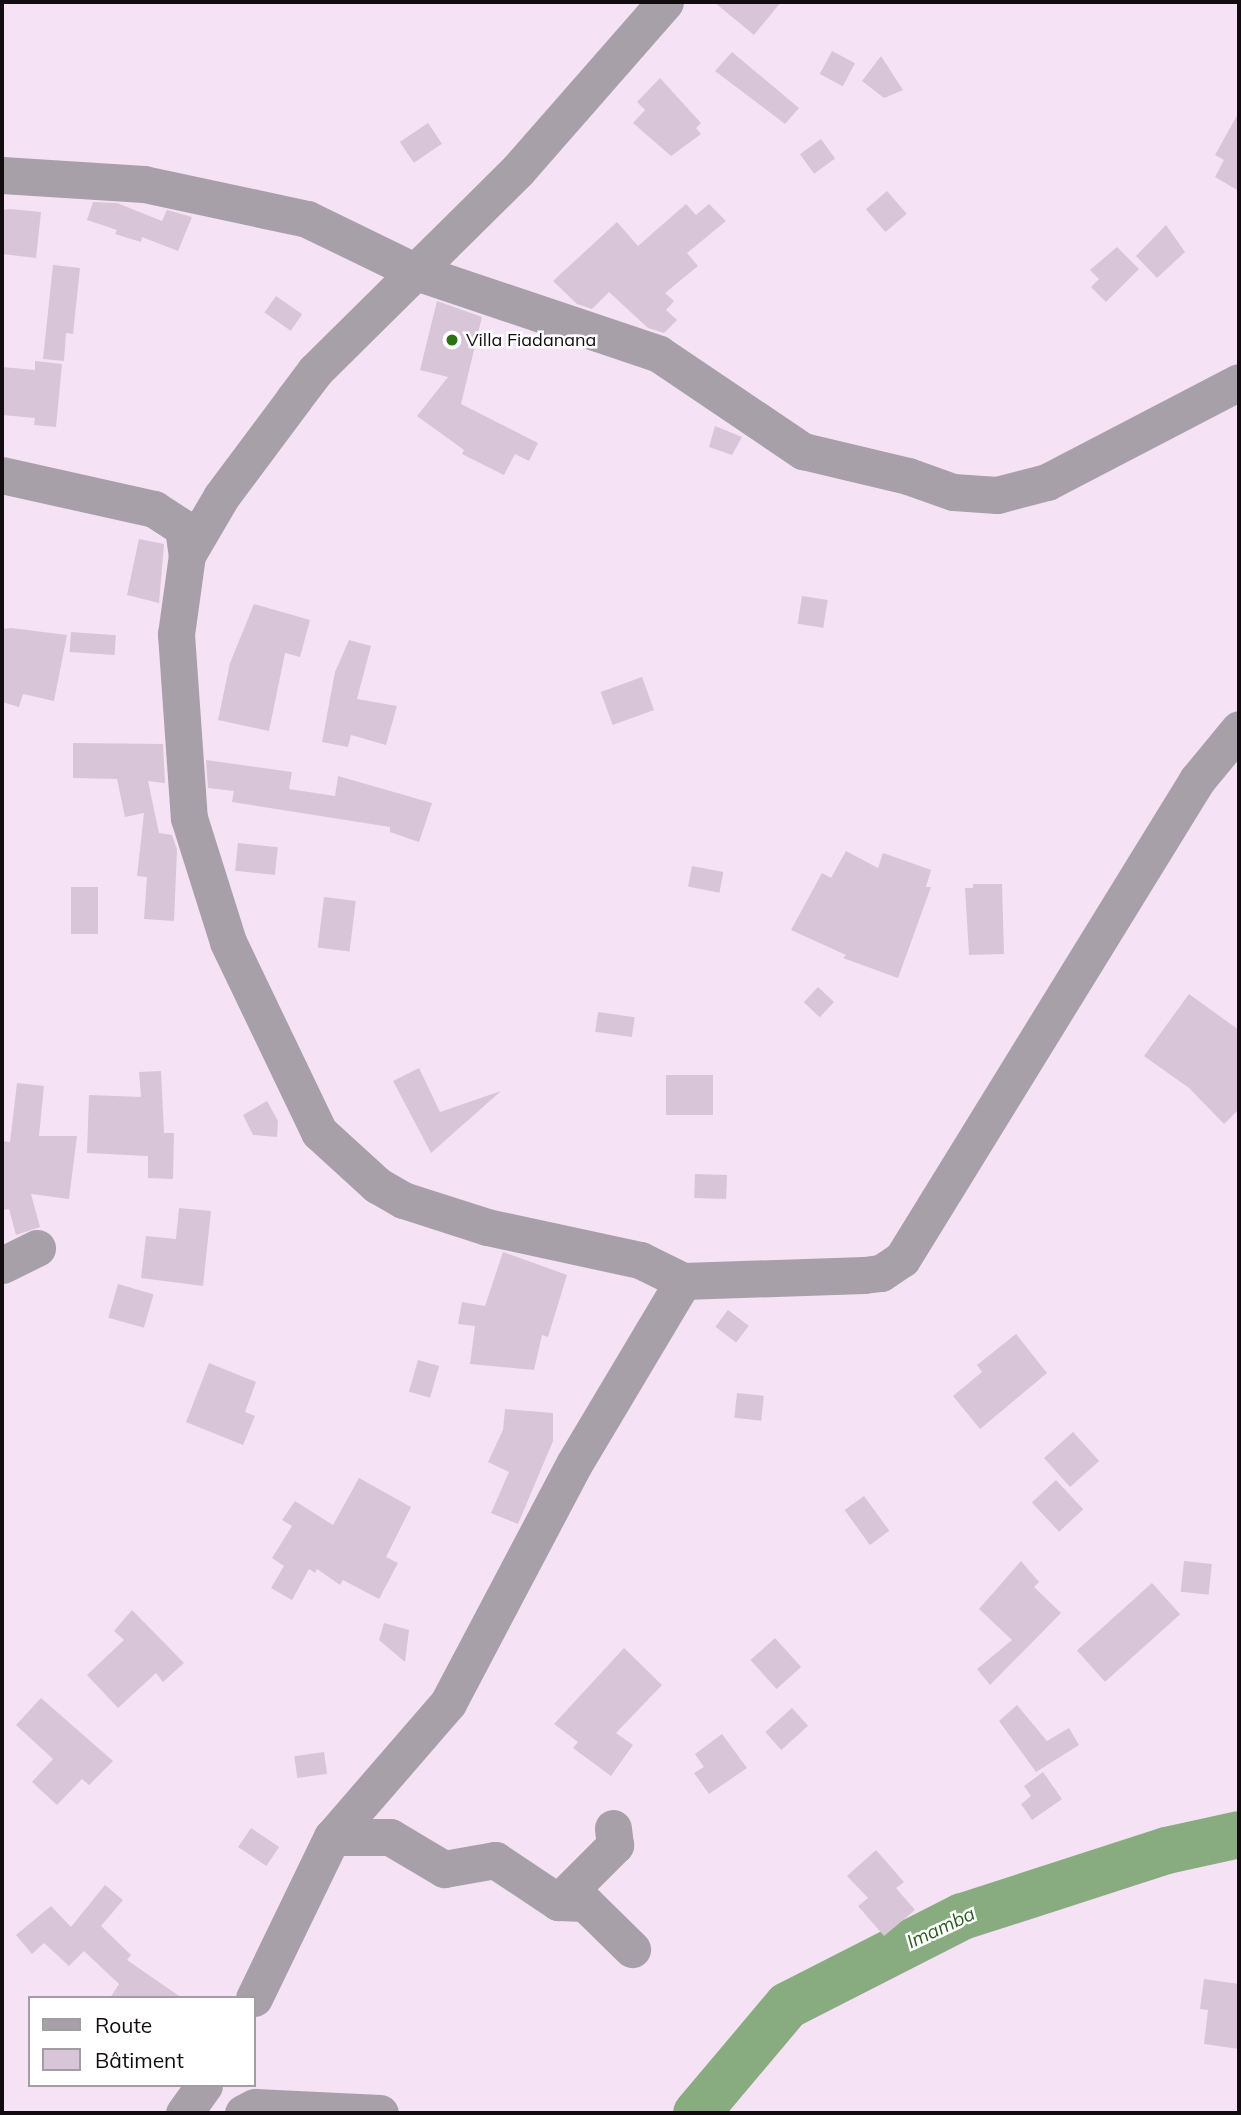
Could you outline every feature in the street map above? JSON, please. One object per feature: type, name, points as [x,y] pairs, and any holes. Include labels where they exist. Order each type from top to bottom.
[{"type":"street","points":[[187,555],[221,497],[315,371],[518,170],[665,2]]},
{"type":"street","points":[[2,175],[144,184],[307,219],[416,272],[659,354],[803,451],[908,476],[953,492],[997,495],[1046,482],[1239,383]]},
{"type":"street","points":[[2,474],[154,509],[183,528],[187,555],[176,634],[189,818],[228,942],[319,1132],[377,1185],[403,1200],[487,1227],[640,1260],[682,1281],[863,1275],[881,1273],[902,1259],[1197,780],[1239,729]]},
{"type":"street","points":[[2,1265],[37,1248]]},
{"type":"street","points":[[255,1996],[332,1837],[448,1703],[574,1464],[682,1281]]},
{"type":"street","points":[[558,1902],[615,1845],[613,1828]]},
{"type":"street","points":[[332,1837],[390,1837],[444,1869],[495,1860],[558,1902],[585,1903],[632,1949]]},
{"type":"street","points":[[184,2113],[203,2087]]},
{"type":"street","points":[[243,2113],[255,2107],[380,2113]]},
{"type":"building","points":[[714,2],[781,2],[754,35]]},
{"type":"building","points":[[832,51],[855,63],[843,86],[820,74]]},
{"type":"building","points":[[732,52],[799,108],[785,124],[715,71]]},
{"type":"building","points":[[881,56],[903,90],[884,98],[862,81]]},
{"type":"building","points":[[660,78],[701,123],[696,128],[701,134],[671,156],[633,123],[645,110],[637,102]]},
{"type":"building","points":[[1239,112],[1239,191],[1215,177],[1224,160],[1215,155]]},
{"type":"building","points":[[428,123],[442,144],[414,163],[400,142]]},
{"type":"building","points":[[821,139],[835,158],[814,174],[800,154]]},
{"type":"building","points":[[887,191],[907,214],[886,232],[866,209]]},
{"type":"building","points":[[93,202],[117,203],[162,221],[167,210],[192,217],[178,251],[142,237],[141,242],[115,234],[117,230],[87,220]]},
{"type":"building","points":[[686,204],[696,215],[709,204],[726,221],[687,253],[698,266],[665,293],[674,301],[666,310],[677,320],[664,333],[648,328],[609,292],[592,309],[577,304],[553,281],[617,222],[638,246]]},
{"type":"building","points":[[2,210],[41,212],[36,258],[2,254]]},
{"type":"building","points":[[1166,225],[1185,252],[1157,278],[1136,256]]},
{"type":"building","points":[[1117,247],[1139,269],[1106,302],[1091,287],[1099,279],[1090,270]]},
{"type":"building","points":[[53,265],[80,268],[73,334],[66,333],[64,361],[43,359]]},
{"type":"building","points":[[276,296],[302,314],[291,331],[265,312]]},
{"type":"building","points":[[437,301],[482,317],[461,404],[538,443],[529,461],[515,454],[504,475],[462,454],[464,450],[417,416],[448,377],[420,370]]},
{"type":"building","points":[[35,361],[62,364],[56,427],[34,425],[35,418],[2,415],[2,367],[35,370]]},
{"type":"building","points":[[715,426],[742,437],[732,455],[709,447]]},
{"type":"building","points":[[139,539],[164,544],[159,603],[127,595]]},
{"type":"building","points":[[802,596],[828,600],[823,628],[798,624]]},
{"type":"building","points":[[254,604],[310,620],[300,657],[285,653],[269,731],[218,720],[230,663]]},
{"type":"building","points":[[2,629],[67,635],[54,701],[23,694],[19,707],[2,702]]},
{"type":"building","points":[[71,632],[116,635],[114,655],[70,652]]},
{"type":"building","points":[[349,640],[371,646],[357,699],[397,706],[386,745],[351,735],[348,747],[322,742],[335,672]]},
{"type":"building","points":[[642,677],[654,710],[613,725],[601,692]]},
{"type":"building","points":[[73,743],[163,744],[165,783],[148,781],[159,833],[172,835],[177,849],[174,921],[144,919],[147,877],[137,876],[144,813],[125,817],[117,779],[73,778]]},
{"type":"building","points":[[206,760],[292,772],[289,789],[335,796],[338,776],[432,803],[419,842],[390,832],[390,827],[232,802],[234,791],[208,788]]},
{"type":"building","points":[[238,843],[278,847],[275,875],[235,871]]},
{"type":"building","points":[[846,851],[878,868],[883,853],[931,870],[926,887],[931,887],[898,978],[843,958],[846,955],[791,930],[822,873],[831,878]]},
{"type":"building","points":[[692,866],[723,872],[719,893],[688,887]]},
{"type":"building","points":[[973,884],[1002,884],[1004,954],[969,955],[965,888],[973,888]]},
{"type":"building","points":[[71,887],[98,887],[98,934],[71,934]]},
{"type":"building","points":[[324,897],[356,901],[350,952],[318,948]]},
{"type":"building","points":[[818,987],[834,1002],[820,1017],[804,1002]]},
{"type":"building","points":[[1189,994],[1239,1030],[1239,1109],[1224,1124],[1189,1088],[1144,1056]]},
{"type":"building","points":[[598,1012],[635,1017],[632,1037],[595,1032]]},
{"type":"building","points":[[419,1068],[440,1112],[501,1091],[431,1153],[393,1081]]},
{"type":"building","points":[[161,1071],[164,1133],[174,1133],[173,1179],[148,1178],[148,1156],[87,1153],[89,1095],[141,1097],[139,1072]]},
{"type":"building","points":[[666,1075],[713,1075],[713,1115],[666,1115]]},
{"type":"building","points":[[17,1083],[44,1086],[39,1136],[77,1136],[69,1199],[31,1194],[40,1227],[16,1235],[9,1209],[2,1210],[2,1141],[10,1142]]},
{"type":"building","points":[[267,1101],[278,1121],[277,1137],[253,1135],[243,1115]]},
{"type":"building","points":[[695,1174],[727,1175],[726,1199],[694,1198]]},
{"type":"building","points":[[179,1208],[211,1211],[203,1286],[141,1278],[146,1236],[176,1239]]},
{"type":"building","points":[[503,1252],[567,1275],[548,1337],[542,1335],[534,1370],[470,1364],[475,1326],[458,1324],[462,1302],[485,1306]]},
{"type":"building","points":[[118,1284],[154,1294],[144,1328],[108,1318]]},
{"type":"building","points":[[728,1310],[749,1326],[736,1342],[715,1327]]},
{"type":"building","points":[[1016,1334],[1047,1373],[980,1429],[953,1396],[982,1372],[977,1365]]},
{"type":"building","points":[[418,1360],[439,1366],[430,1398],[409,1392]]},
{"type":"building","points":[[209,1363],[256,1382],[245,1412],[255,1416],[243,1445],[186,1422]]},
{"type":"building","points":[[737,1393],[764,1396],[761,1421],[734,1418]]},
{"type":"building","points":[[505,1409],[553,1413],[553,1441],[518,1524],[491,1513],[509,1472],[488,1462],[503,1430]]},
{"type":"building","points":[[1073,1432],[1099,1461],[1070,1487],[1044,1458]]},
{"type":"building","points":[[359,1478],[411,1507],[386,1557],[398,1563],[379,1599],[343,1580],[340,1585],[317,1569],[315,1573],[309,1569],[292,1600],[271,1588],[284,1566],[272,1558],[292,1526],[282,1520],[295,1501],[333,1525]]},
{"type":"building","points":[[1056,1480],[1083,1509],[1059,1532],[1032,1503]]},
{"type":"building","points":[[864,1496],[889,1531],[870,1545],[845,1510]]},
{"type":"building","points":[[1021,1561],[1039,1582],[1034,1587],[1061,1613],[990,1685],[977,1669],[1012,1640],[979,1609]]},
{"type":"building","points":[[1184,1561],[1212,1564],[1209,1595],[1181,1592]]},
{"type":"building","points":[[1152,1583],[1180,1614],[1105,1682],[1077,1651]]},
{"type":"building","points":[[132,1610],[184,1663],[163,1682],[156,1673],[118,1708],[87,1675],[124,1640],[114,1631]]},
{"type":"building","points":[[384,1623],[409,1630],[405,1662],[379,1640]]},
{"type":"building","points":[[775,1638],[801,1667],[777,1689],[750,1660]]},
{"type":"building","points":[[624,1648],[662,1685],[616,1733],[633,1745],[611,1776],[573,1748],[578,1742],[554,1724]]},
{"type":"building","points":[[41,1698],[113,1761],[89,1785],[82,1779],[57,1805],[32,1782],[53,1759],[16,1725]]},
{"type":"building","points":[[1017,1705],[1047,1741],[1069,1728],[1079,1745],[1036,1772],[999,1721]]},
{"type":"building","points":[[792,1708],[808,1726],[781,1750],[765,1732]]},
{"type":"building","points":[[722,1734],[747,1768],[709,1794],[694,1773],[704,1767],[695,1754]]},
{"type":"building","points":[[324,1752],[327,1774],[297,1778],[294,1756]]},
{"type":"building","points":[[1043,1772],[1062,1799],[1032,1820],[1021,1804],[1031,1796],[1024,1786]]},
{"type":"building","points":[[251,1828],[279,1847],[266,1866],[238,1847]]},
{"type":"building","points":[[876,1850],[904,1882],[896,1888],[915,1910],[884,1936],[858,1906],[868,1898],[847,1876]]},
{"type":"building","points":[[105,1885],[123,1900],[101,1926],[131,1955],[127,1960],[179,1996],[111,1996],[119,1984],[84,1951],[69,1966],[44,1943],[32,1954],[16,1935],[51,1906],[71,1927]]},
{"type":"building","points":[[1204,1979],[1239,1984],[1239,2049],[1204,2044],[1208,2010],[1200,2009]]},
{"type":"waterway","name":"Imamba","points":[[696,2113],[787,2005],[962,1916],[1166,1850],[1239,1834]]},
{"type":"place","name":"Villa Fiadanana","points":[[452,340]]}]
